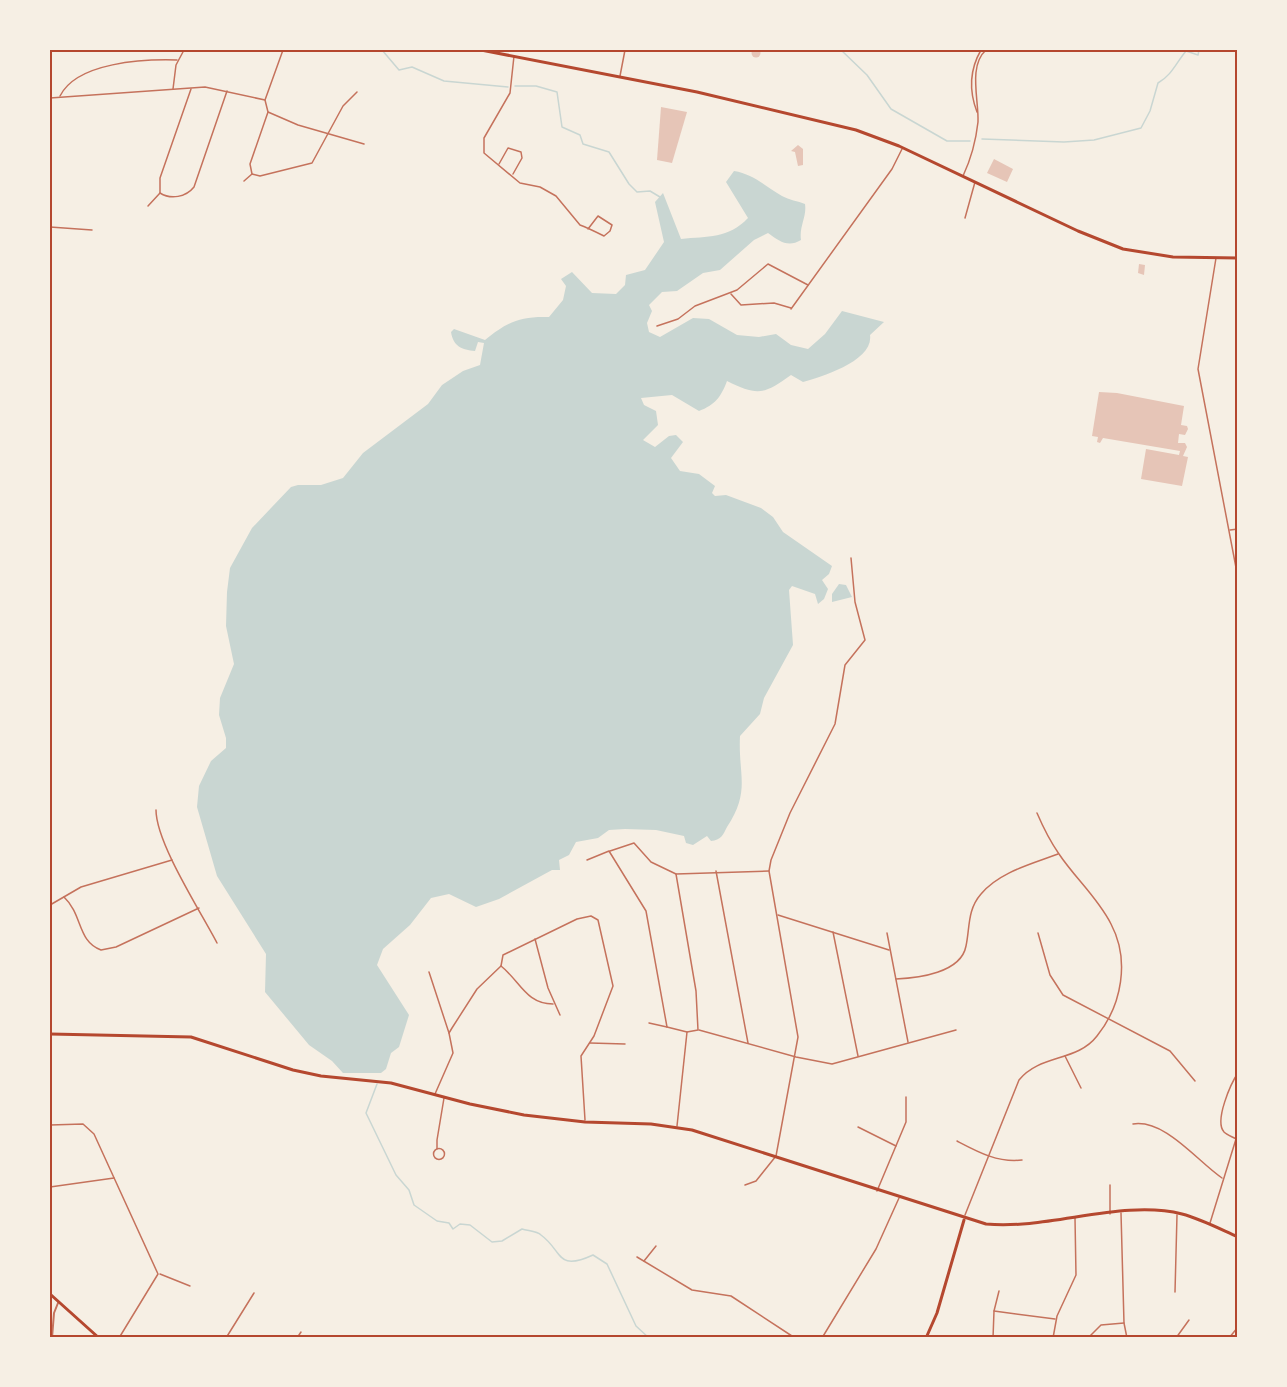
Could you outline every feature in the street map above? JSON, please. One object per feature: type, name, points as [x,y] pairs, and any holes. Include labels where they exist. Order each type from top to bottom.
[{"type":"main road","points":[[481,50],[725,98],[856,130],[903,148],[1123,249],[1154,256],[1238,258]]},
{"type":"main road","points":[[50,1034],[191,1037],[293,1070],[321,1076],[391,1083],[445,1098],[524,1115],[585,1122],[677,1127],[720,1137],[964,1219],[1011,1225],[1155,1210],[1177,1213],[1210,1224],[1238,1237]]},
{"type":"main road","points":[[926,1338],[937,1313],[964,1219]]},
{"type":"main road","points":[[50,1294],[99,1338]]},
{"type":"street","points":[[173,90],[177,60],[184,50]]},
{"type":"street","points":[[252,174],[250,164],[268,112],[265,100],[282,50]]},
{"type":"street","points":[[619,76],[625,50]]},
{"type":"street","points":[[977,113],[972,102],[971,83],[974,64],[981,50]]},
{"type":"street","points":[[963,177],[975,140],[977,64],[987,50]]},
{"type":"street","points":[[514,56],[510,93],[483,142],[484,153],[520,183],[550,191],[577,223],[588,229],[604,236],[610,231],[612,225],[598,216],[588,229]]},
{"type":"street","points":[[59,97],[74,79],[110,66],[125,62],[177,60]]},
{"type":"street","points":[[50,98],[205,87],[265,100]]},
{"type":"street","points":[[148,206],[160,193],[160,178],[190,88]]},
{"type":"street","points":[[160,193],[174,196],[186,194],[194,187],[227,91]]},
{"type":"street","points":[[252,174],[261,176],[306,166],[314,159],[343,106],[357,92]]},
{"type":"street","points":[[268,112],[364,144]]},
{"type":"street","points":[[499,164],[508,148],[521,152],[522,158],[512,175]]},
{"type":"street","points":[[731,293],[741,305],[774,303],[792,309],[892,169],[903,148]]},
{"type":"street","points":[[244,181],[252,174]]},
{"type":"street","points":[[965,218],[975,182]]},
{"type":"street","points":[[50,187],[50,198]]},
{"type":"street","points":[[50,227],[92,230]]},
{"type":"street","points":[[1216,258],[1198,369],[1238,578]]},
{"type":"street","points":[[657,326],[678,318],[695,306],[731,293],[746,284],[768,264],[809,285]]},
{"type":"street","points":[[1229,530],[1238,528]]},
{"type":"street","points":[[745,1185],[756,1181],[776,1156],[796,1057],[798,1024],[769,871],[776,845],[835,724],[846,665],[865,640],[855,602],[851,558]]},
{"type":"street","points":[[156,810],[157,823],[173,860],[218,943]]},
{"type":"street","points":[[964,1219],[1019,1080],[1026,1071],[1036,1065],[1064,1056],[1089,1044],[1108,1019],[1119,994],[1121,975],[1119,945],[1107,917],[1059,854],[1037,813]]},
{"type":"street","points":[[587,860],[634,843],[651,862],[676,874],[769,871]]},
{"type":"street","points":[[609,851],[646,911],[668,1027]]},
{"type":"street","points":[[896,979],[951,967],[965,952],[973,905],[987,886],[1005,876],[1059,854]]},
{"type":"street","points":[[50,905],[81,887],[173,860]]},
{"type":"street","points":[[716,871],[748,1044]]},
{"type":"street","points":[[676,874],[696,991],[698,1030]]},
{"type":"street","points":[[64,897],[75,909],[87,940],[101,950],[116,947],[199,908]]},
{"type":"street","points":[[777,915],[889,950]]},
{"type":"street","points":[[554,1004],[540,1003],[529,997],[501,966],[501,960],[507,952],[588,916],[598,920],[613,986],[590,1043],[584,1048],[581,1056],[585,1122]]},
{"type":"street","points":[[833,932],[841,981],[859,1057]]},
{"type":"street","points":[[887,933],[908,1042]]},
{"type":"street","points":[[1038,933],[1050,975],[1057,989],[1071,1000],[1170,1051],[1195,1082]]},
{"type":"street","points":[[535,939],[554,1004],[560,1015]]},
{"type":"street","points":[[449,1033],[477,989],[501,966]]},
{"type":"street","points":[[429,972],[449,1033],[453,1053],[435,1095]]},
{"type":"street","points":[[649,1023],[687,1032],[698,1030],[796,1057],[832,1064],[956,1030]]},
{"type":"street","points":[[677,1127],[687,1032]]},
{"type":"street","points":[[590,1043],[625,1044]]},
{"type":"street","points":[[1064,1056],[1081,1088]]},
{"type":"street","points":[[1210,1224],[1237,1139],[1225,1133],[1222,1127],[1227,1090],[1238,1073]]},
{"type":"street","points":[[877,1191],[906,1122],[906,1097]]},
{"type":"street","points":[[438,1149],[436,1140],[445,1098]]},
{"type":"street","points":[[50,1125],[76,1123],[89,1127],[115,1178],[158,1274],[190,1286]]},
{"type":"street","points":[[1133,1124],[1147,1124],[1165,1132],[1223,1178]]},
{"type":"street","points":[[858,1127],[896,1146]]},
{"type":"street","points":[[957,1141],[989,1156],[1012,1161],[1022,1160]]},
{"type":"street","points":[[50,1187],[115,1178]]},
{"type":"street","points":[[1110,1185],[1110,1214]]},
{"type":"street","points":[[822,1338],[876,1249],[899,1198]]},
{"type":"street","points":[[1121,1213],[1124,1323],[1127,1338]]},
{"type":"street","points":[[1175,1292],[1177,1213]]},
{"type":"street","points":[[1053,1338],[1056,1319],[1076,1275],[1075,1218]]},
{"type":"street","points":[[644,1261],[657,1246]]},
{"type":"street","points":[[638,1257],[692,1290],[731,1296],[795,1338]]},
{"type":"street","points":[[119,1338],[158,1274]]},
{"type":"street","points":[[993,1338],[994,1311],[999,1292]]},
{"type":"street","points":[[226,1338],[254,1293]]},
{"type":"street","points":[[52,1338],[54,1313],[58,1303]]},
{"type":"street","points":[[994,1311],[1056,1319]]},
{"type":"street","points":[[1176,1338],[1189,1320]]},
{"type":"street","points":[[1089,1338],[1101,1324],[1124,1323]]},
{"type":"street","points":[[1229,1338],[1238,1327]]},
{"type":"street","points":[[297,1338],[301,1332]]},
{"type":"shaded area","points":[[734,171],[753,178],[785,197],[805,204],[801,240],[788,243],[768,233],[754,240],[720,270],[703,273],[677,291],[662,292],[649,305],[652,311],[647,323],[649,332],[660,337],[693,318],[709,319],[737,335],[759,337],[776,334],[791,345],[808,349],[825,334],[842,311],[884,322],[870,335],[869,344],[864,353],[845,366],[811,380],[803,382],[791,375],[767,390],[760,391],[746,389],[727,381],[717,400],[699,411],[672,395],[641,398],[644,405],[656,411],[658,425],[643,440],[655,447],[669,436],[676,435],[683,442],[671,458],[680,471],[699,474],[715,486],[712,493],[715,496],[726,495],[761,508],[773,517],[783,532],[832,566],[829,574],[822,580],[828,589],[824,599],[818,604],[815,594],[792,586],[789,590],[793,645],[764,698],[760,714],[740,736],[742,783],[739,803],[724,832],[719,838],[711,841],[707,836],[693,845],[686,843],[684,836],[656,830],[609,830],[598,838],[576,842],[569,855],[559,860],[560,870],[552,870],[499,899],[476,907],[449,894],[431,898],[410,925],[383,949],[377,965],[409,1015],[399,1047],[391,1053],[386,1069],[381,1073],[343,1073],[332,1061],[309,1045],[265,992],[266,954],[217,876],[197,807],[199,786],[211,761],[226,748],[226,738],[219,715],[220,698],[234,664],[226,626],[230,568],[252,528],[291,487],[321,485],[343,478],[363,453],[428,404],[442,385],[463,371],[480,365],[484,343],[478,342],[475,351],[466,350],[456,344],[452,337],[451,332],[454,329],[485,340],[514,321],[549,317],[563,300],[566,286],[561,279],[572,272],[592,293],[616,294],[625,285],[626,275],[645,270],[664,242],[655,202],[663,193],[681,239],[709,237],[733,230],[748,218],[726,182]]},
{"type":"shaded area","points":[[839,584],[846,585],[852,597],[832,602],[832,594]]},
{"type":"building","points":[[756,48],[761,53],[756,58],[751,53]]},
{"type":"building","points":[[661,107],[687,112],[672,163],[657,160]]},
{"type":"building","points":[[798,145],[803,149],[803,165],[798,166],[795,152],[791,151]]},
{"type":"building","points":[[994,159],[1013,169],[1007,182],[987,173]]},
{"type":"building","points":[[1139,264],[1145,265],[1144,275],[1138,273]]},
{"type":"building","points":[[1099,392],[1117,393],[1184,406],[1181,425],[1187,426],[1188,429],[1185,435],[1179,434],[1178,443],[1185,443],[1187,447],[1183,456],[1188,457],[1182,486],[1141,479],[1146,449],[1179,455],[1180,451],[1103,438],[1100,443],[1097,442],[1098,437],[1092,436]]},
{"type":"waterway","points":[[382,50],[399,70],[412,67],[444,81],[508,87]]},
{"type":"waterway","points":[[841,50],[867,75],[891,109],[947,141],[970,141]]},
{"type":"waterway","points":[[982,139],[1064,142],[1094,140],[1141,128],[1150,111],[1158,83],[1170,73],[1186,51],[1198,55],[1199,50]]},
{"type":"waterway","points":[[1227,50],[1238,50]]},
{"type":"waterway","points":[[515,86],[536,86],[557,92],[562,127],[580,135],[583,144],[609,152],[629,184],[637,192],[650,191],[660,197]]},
{"type":"waterway","points":[[377,1084],[366,1113],[396,1175],[409,1190],[414,1205],[437,1221],[449,1223],[453,1229],[460,1224],[470,1225],[492,1242],[502,1241],[522,1229],[539,1234],[566,1260],[581,1260],[593,1255],[607,1264],[636,1326],[649,1338]]}]
